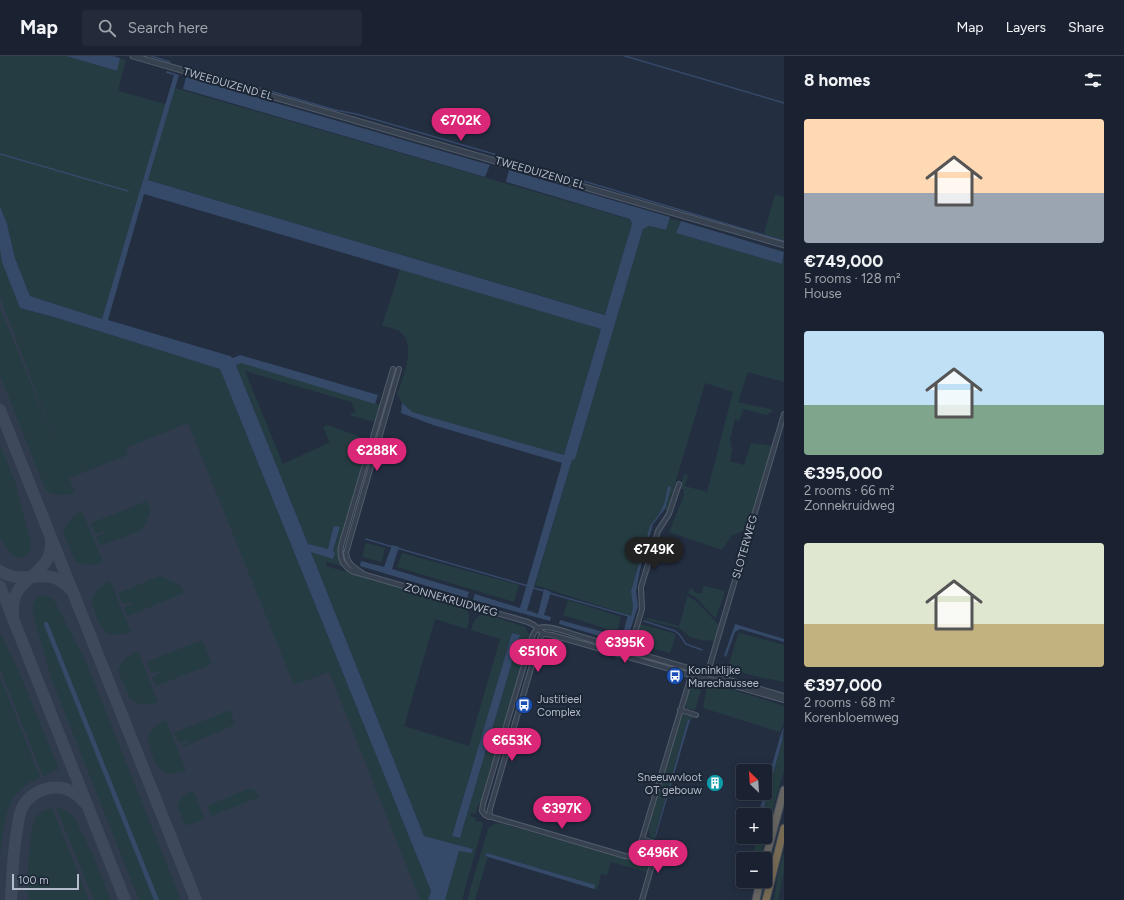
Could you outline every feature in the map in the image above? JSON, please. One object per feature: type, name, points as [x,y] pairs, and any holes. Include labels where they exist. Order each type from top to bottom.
[{"type":"highway","points":[[767,852],[784,790]]},
{"type":"highway","points":[[766,900],[784,828]]},
{"type":"highway","points":[[756,900],[759,888]]},
{"type":"street","name":"TWEEDUIZEND EL","points":[[133,56],[784,245]]},
{"type":"street","name":"ZONNEKRUIDWEG","points":[[393,369],[340,551],[342,562],[347,569],[356,573],[528,622],[544,634]]},
{"type":"street","points":[[362,574],[350,565],[346,553],[399,369]]},
{"type":"street","name":"SLOTERWEG","points":[[706,679],[784,414]]},
{"type":"street","points":[[628,657],[642,609],[641,587],[658,531],[669,514],[679,484]]},
{"type":"street","points":[[538,628],[532,638],[482,811],[484,815],[489,817],[626,856],[633,857],[638,852],[692,669]]},
{"type":"street","name":"ZONNEKRUIDWEG","points":[[538,628],[550,628],[708,673],[781,696]]},
{"type":"street","points":[[489,817],[490,809],[539,640],[544,634],[706,679],[781,696],[784,700]]},
{"type":"street","points":[[680,710],[696,716]]},
{"type":"street","points":[[642,839],[658,844],[642,900]]},
{"type":"shaded area","points":[[66,56],[113,56],[120,58],[117,71]]},
{"type":"shaded area","points":[[167,71],[179,75],[148,180],[605,315],[632,224],[630,219],[506,182],[509,170],[670,217],[666,230],[649,226],[643,229],[575,459],[572,460],[527,610],[538,614],[544,589],[551,592],[544,615],[551,617],[550,621],[473,600],[475,594],[520,608],[562,463],[433,425],[401,413],[402,403],[412,412],[564,455],[601,329],[144,194],[108,320],[233,358],[240,355],[378,395],[375,404],[241,363],[236,365],[308,544],[328,549],[333,528],[335,526],[340,527],[333,551],[335,553],[333,559],[311,552],[424,836],[473,849],[472,853],[459,851],[445,900],[428,900],[431,891],[220,369],[57,318],[20,308],[2,262],[0,249],[0,206],[7,224],[15,258],[30,296],[102,319],[174,75],[166,73]]},
{"type":"shaded area","points":[[186,77],[490,165],[485,177],[183,89]]},
{"type":"shaded area","points":[[681,221],[784,252],[782,264],[676,233]]},
{"type":"shaded area","points":[[0,249],[20,308],[220,369],[428,900],[0,900]]},
{"type":"shaded area","points":[[668,486],[671,487],[665,509],[653,524],[640,570],[636,591],[638,606],[626,644],[559,624],[560,620],[622,637],[628,615],[631,616],[633,607],[631,591],[650,526],[664,504]]},
{"type":"shaded area","points":[[392,545],[399,547],[392,569],[469,592],[467,598],[360,566],[361,561],[384,567]]},
{"type":"shaded area","points":[[45,621],[48,623],[159,900],[154,900],[44,625]]},
{"type":"shaded area","points":[[735,624],[784,639],[784,642],[740,629],[735,632],[726,657],[724,656]]},
{"type":"shaded area","points":[[512,633],[520,635],[460,838],[452,836]]},
{"type":"shaded area","points":[[688,719],[690,720],[655,836]]},
{"type":"shaded area","points":[[784,726],[782,741],[772,778],[772,765]]},
{"type":"shaded area","points":[[762,800],[766,800],[764,808],[760,808]]},
{"type":"shaded area","points":[[487,853],[595,885],[594,889],[485,856]]},
{"type":"green space","points":[[0,56],[66,56],[116,71],[120,58],[126,60],[118,91],[166,104],[102,319],[30,296],[15,258],[7,224],[0,206]]},
{"type":"green space","points":[[175,88],[629,219],[632,224],[606,315],[148,180]]},
{"type":"green space","points":[[775,194],[784,197],[784,240],[764,234]]},
{"type":"green space","points":[[669,219],[681,221],[676,233],[782,264],[784,256],[784,382],[748,372],[738,402],[774,410],[767,415],[743,409],[739,421],[735,420],[730,439],[732,450],[730,461],[744,465],[751,443],[772,446],[747,529],[731,536],[722,550],[669,532],[684,495],[683,489],[680,489],[684,474],[688,475],[685,486],[707,492],[733,392],[705,383],[667,511],[665,509],[670,487],[668,486],[664,504],[650,526],[631,591],[633,607],[631,616],[535,585],[572,460],[575,458],[643,229],[649,226],[666,230]]},
{"type":"green space","points":[[0,249],[2,262],[20,308],[57,318],[220,369],[431,891],[428,900],[420,900],[329,672],[294,685],[188,423],[126,448],[128,455],[69,478],[75,492],[67,495],[60,495],[46,491],[0,375],[0,308],[59,452],[0,297]]},
{"type":"green space","points":[[400,269],[601,329],[564,455],[411,412],[402,403],[397,394],[408,360],[407,343],[404,335],[397,330],[382,326]]},
{"type":"green space","points":[[234,360],[380,405],[375,422],[349,415],[356,412],[351,402],[245,371],[283,464],[330,442],[323,427],[328,425],[368,440],[338,549],[340,560],[344,567],[327,562],[326,566],[467,609],[469,617],[467,629],[435,619],[404,726],[469,746],[500,639],[471,630],[474,621],[477,617],[486,614],[525,627],[529,634],[529,640],[482,802],[478,805],[476,814],[471,813],[470,816],[475,818],[476,821],[482,822],[483,825],[462,900],[445,900],[459,850],[472,853],[473,849],[424,836],[311,552],[333,552],[340,528],[333,528],[328,550],[308,544]],"holes":[[[512,633],[520,635],[460,838],[452,836]]]},
{"type":"green space","points":[[0,445],[15,482],[30,539],[30,550],[23,558],[14,556],[10,553],[0,537]]},
{"type":"green space","points":[[147,501],[151,511],[142,530],[100,546],[96,537],[105,531],[95,534],[91,523]]},
{"type":"green space","points":[[82,511],[103,562],[89,565],[75,561],[63,532],[70,520]]},
{"type":"green space","points":[[366,543],[385,548],[382,562],[362,557]]},
{"type":"green space","points":[[402,553],[519,585],[514,602],[397,567]]},
{"type":"green space","points":[[160,576],[180,585],[184,593],[128,616],[124,608],[133,602],[123,604],[118,593]]},
{"type":"green space","points":[[110,581],[131,632],[113,635],[108,633],[103,629],[97,617],[91,602],[98,589]]},
{"type":"green space","points":[[704,586],[725,591],[716,618],[700,601],[688,593],[690,588],[694,590],[694,592],[701,594]]},
{"type":"green space","points":[[42,595],[53,599],[87,664],[181,900],[139,900],[51,678],[33,614],[34,602],[38,596]]},
{"type":"green space","points":[[687,596],[697,602],[718,624],[719,627],[714,642],[690,637],[679,628],[646,620],[648,618],[679,626]]},
{"type":"green space","points":[[568,600],[621,617],[617,632],[563,615]]},
{"type":"green space","points":[[636,623],[676,634],[670,653],[630,643]]},
{"type":"green space","points":[[0,632],[20,674],[59,769],[43,776],[0,669]]},
{"type":"green space","points":[[740,633],[784,645],[784,682],[754,676],[728,668],[738,634]]},
{"type":"green space","points":[[202,640],[212,664],[156,686],[152,677],[161,673],[161,671],[151,673],[146,662]]},
{"type":"green space","points":[[138,651],[158,702],[144,704],[137,703],[130,699],[118,671],[126,658]]},
{"type":"green space","points":[[0,677],[40,777],[19,791],[12,800],[5,821],[0,857]]},
{"type":"green space","points":[[714,684],[784,706],[784,722],[780,732],[703,708],[707,687]]},
{"type":"green space","points":[[690,687],[701,690],[695,710],[687,709],[686,706],[686,698]]},
{"type":"green space","points":[[230,710],[235,724],[232,726],[185,746],[181,745],[189,742],[188,740],[179,743],[174,733]]},
{"type":"green space","points":[[681,715],[693,717],[692,720],[688,719],[655,835],[657,837],[654,839],[651,838],[648,829]]},
{"type":"green space","points":[[166,720],[186,771],[169,773],[159,768],[155,762],[147,740],[154,727]]},
{"type":"green space","points":[[784,733],[784,770],[772,812],[772,808],[764,808],[766,800],[772,800],[772,778]]},
{"type":"green space","points":[[250,788],[256,791],[259,797],[211,816],[207,806]]},
{"type":"green space","points":[[193,790],[205,819],[185,825],[177,805],[184,795]]},
{"type":"green space","points":[[52,808],[89,900],[28,900],[29,857],[34,823],[39,814]]},
{"type":"green space","points":[[56,808],[67,811],[75,819],[93,855],[111,900],[94,900]]},
{"type":"green space","points":[[500,823],[632,861],[637,860],[644,846],[651,845],[653,855],[647,872],[611,862],[607,875],[601,874],[597,890],[594,889],[594,885],[487,853],[485,856],[488,857],[475,900],[467,900],[488,829],[494,824]]},
{"type":"green space","points":[[755,844],[763,844],[762,852],[754,852]]},
{"type":"green space","points":[[784,852],[784,871],[778,900],[774,900],[778,872]]},
{"type":"waterway","points":[[151,56],[170,62]]},
{"type":"waterway","points":[[625,56],[784,103]]},
{"type":"waterway","points":[[188,67],[504,157]]},
{"type":"waterway","points":[[0,154],[128,191]]},
{"type":"waterway","points":[[513,160],[784,241]]},
{"type":"waterway","points":[[366,539],[393,547]]},
{"type":"waterway","points":[[397,548],[528,586]]},
{"type":"waterway","points":[[533,588],[545,591]]},
{"type":"waterway","points":[[549,593],[629,616]]},
{"type":"waterway","points":[[644,621],[675,631],[686,644],[702,650]]},
{"type":"taxiway","points":[[0,410],[196,900]]},
{"type":"taxiway","points":[[13,614],[14,601],[18,591],[45,562],[50,553],[51,540]]},
{"type":"taxiway","points":[[0,571],[9,576],[45,576],[54,578],[62,582],[71,590]]},
{"type":"taxiway","points":[[0,586],[125,900]]},
{"type":"taxiway","points":[[11,900],[18,824],[25,802],[38,792],[50,788],[60,788],[74,793],[85,803]]},
{"type":"place","name":"Koninklijke Marechaussee","points":[[675,676]]},
{"type":"place","name":"Justitieel Complex","points":[[524,705]]},
{"type":"place","name":"Sneeuwvloot OT gebouw","points":[[715,783]]}]
